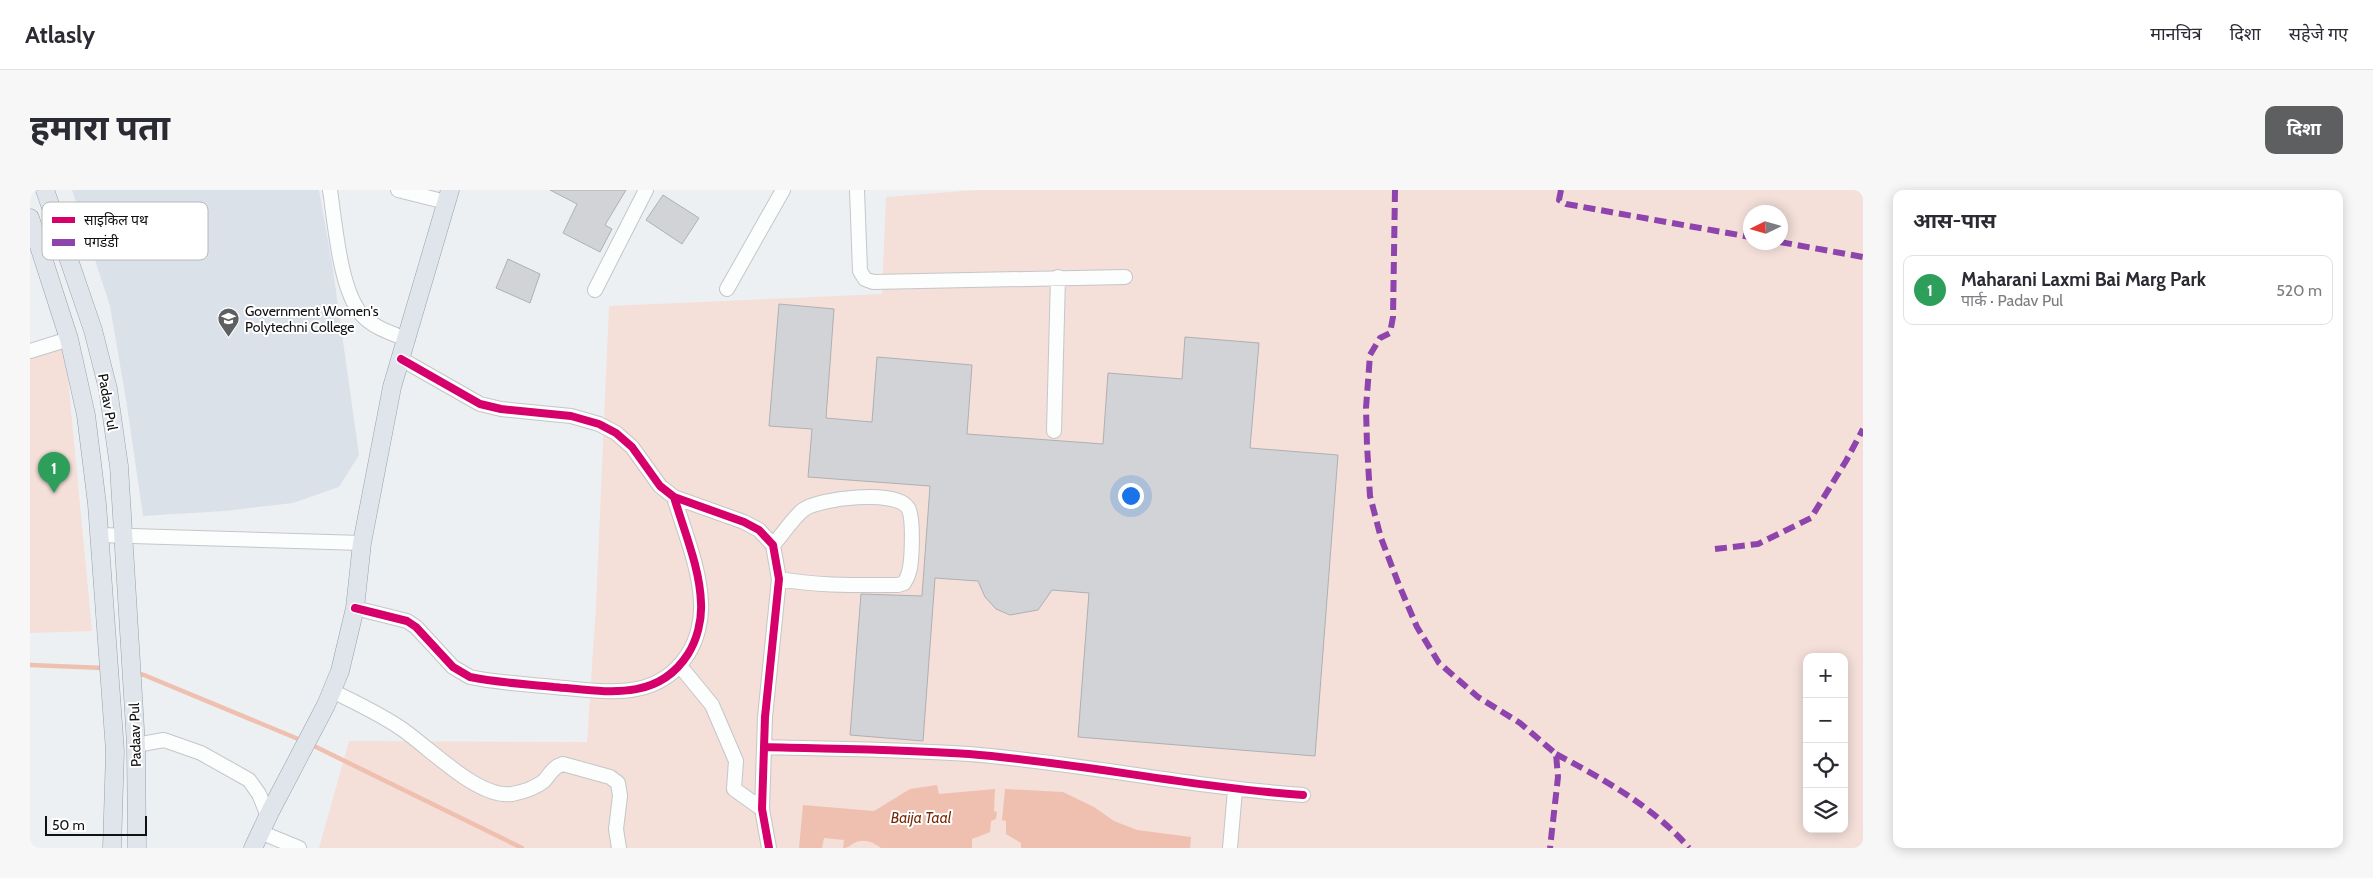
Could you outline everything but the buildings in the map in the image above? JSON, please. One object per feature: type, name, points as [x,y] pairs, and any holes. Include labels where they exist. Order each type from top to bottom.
[{"type":"main road","name":"Padav Pul","points":[[45,190],[49,202]]},
{"type":"main road","points":[[254,848],[266,819],[329,698],[340,671],[355,608],[362,543],[384,422],[392,387],[448,196]]},
{"type":"main road","name":"Padav Pul","points":[[30,218],[42,255]]},
{"type":"main road","name":"Padav Pul","points":[[44,260],[69,339],[86,414],[99,535],[106,628]]},
{"type":"main road","name":"Padav Pul","points":[[69,260],[93,330],[108,390],[119,466],[130,622]]},
{"type":"main road","name":"Padaav Pul","points":[[130,622],[136,747],[136,848]]},
{"type":"main road","name":"Padaav Pul","points":[[106,628],[115,750],[112,848]]},
{"type":"street","points":[[330,190],[345,278],[351,300],[362,316],[374,326],[406,339]]},
{"type":"street","points":[[398,190],[448,196]]},
{"type":"street","points":[[596,290],[646,190]]},
{"type":"street","points":[[727,289],[783,190]]},
{"type":"street","points":[[857,190],[860,271],[865,279],[873,282],[1125,277]]},
{"type":"street","points":[[1054,432],[1058,277]]},
{"type":"street","points":[[30,351],[69,339]]},
{"type":"street","points":[[401,360],[480,404],[501,409],[571,416],[598,424],[616,433],[632,447],[660,486],[674,497],[744,522],[759,530],[774,546],[779,579],[766,717],[762,809],[769,848]]},
{"type":"street","points":[[355,608],[408,622],[416,627],[453,667],[470,677],[600,691],[631,690],[649,687],[667,679],[680,666],[693,647],[699,627],[702,604],[697,574],[674,497]]},
{"type":"street","points":[[774,546],[802,510],[818,502],[842,498],[900,501],[908,508],[911,522],[910,572],[904,583],[898,585],[853,585],[804,583],[779,579]]},
{"type":"street","points":[[99,535],[362,543]]},
{"type":"street","points":[[680,666],[712,705],[736,761],[734,789],[762,809]]},
{"type":"street","points":[[329,698],[376,712],[402,729],[451,768],[496,793],[511,794],[532,789],[544,781],[552,769],[563,764],[610,777],[618,783],[620,789],[616,829],[619,848]]},
{"type":"street","points":[[115,750],[164,740],[201,754],[249,780],[259,794],[266,819],[299,848]]},
{"type":"street","points":[[765,747],[968,754],[1071,765],[1235,790],[1303,795]]},
{"type":"street","points":[[1230,848],[1235,790]]},
{"type":"shaded area","name":"Government Women's Polytechni College","points":[[72,190],[319,190],[332,263],[359,455],[339,487],[293,503],[225,511],[143,516],[110,306],[95,260],[208,260],[208,202],[76,202]]},
{"type":"shaded area","points":[[977,190],[1863,190],[1863,848],[319,848],[349,741],[587,742],[596,606],[609,306],[882,294],[886,197]]},
{"type":"shaded area","points":[[65,347],[92,631],[30,633],[30,354]]},
{"type":"water","name":"Baija Taal","points":[[937,785],[939,794],[995,789],[994,811],[997,812],[996,819],[991,821],[990,832],[972,839],[972,848],[881,848],[872,842],[865,841],[843,848],[844,840],[824,838],[822,848],[799,848],[803,805],[874,811],[910,789]]},
{"type":"water","points":[[1005,789],[1063,792],[1094,807],[1114,821],[1137,830],[1191,837],[1190,848],[1021,848],[1021,843],[1006,834],[1006,821],[1002,820]]},
{"type":"waterway","points":[[30,665],[104,668]]},
{"type":"waterway","points":[[136,673],[303,741]]},
{"type":"waterway","points":[[310,744],[522,848]]},
{"type":"marked path","points":[[1395,190],[1393,317],[1390,333],[1380,338],[1370,355],[1366,408],[1370,496],[1381,538],[1399,585],[1417,627],[1439,663],[1478,697],[1520,723],[1556,754],[1558,777],[1550,848]]},
{"type":"marked path","points":[[1561,190],[1559,200],[1566,204],[1743,236]]},
{"type":"marked path","points":[[1788,243],[1863,257]]},
{"type":"marked path","points":[[1715,549],[1758,544],[1811,518],[1863,429]]},
{"type":"marked path","points":[[1556,754],[1592,773],[1644,807],[1675,833],[1689,848]]},
{"type":"cycle path","points":[[401,359],[480,404],[501,409],[571,416],[599,424],[616,433],[632,447],[660,486],[674,497],[744,522],[759,530],[773,545],[779,579],[765,717],[762,809],[769,848]]},
{"type":"cycle path","points":[[355,608],[407,621],[416,627],[453,667],[470,677],[502,682],[592,690],[628,690],[645,687],[661,680],[675,670],[688,654],[700,623],[701,603],[698,576],[674,497]]},
{"type":"cycle path","points":[[765,747],[969,754],[1303,795]]},
{"type":"place","name":"Government Women's Polytechni College","points":[[229,338]]},
{"type":"place","name":"Maharani Laxmi Bai Marg Park","points":[[54,493]]}]
